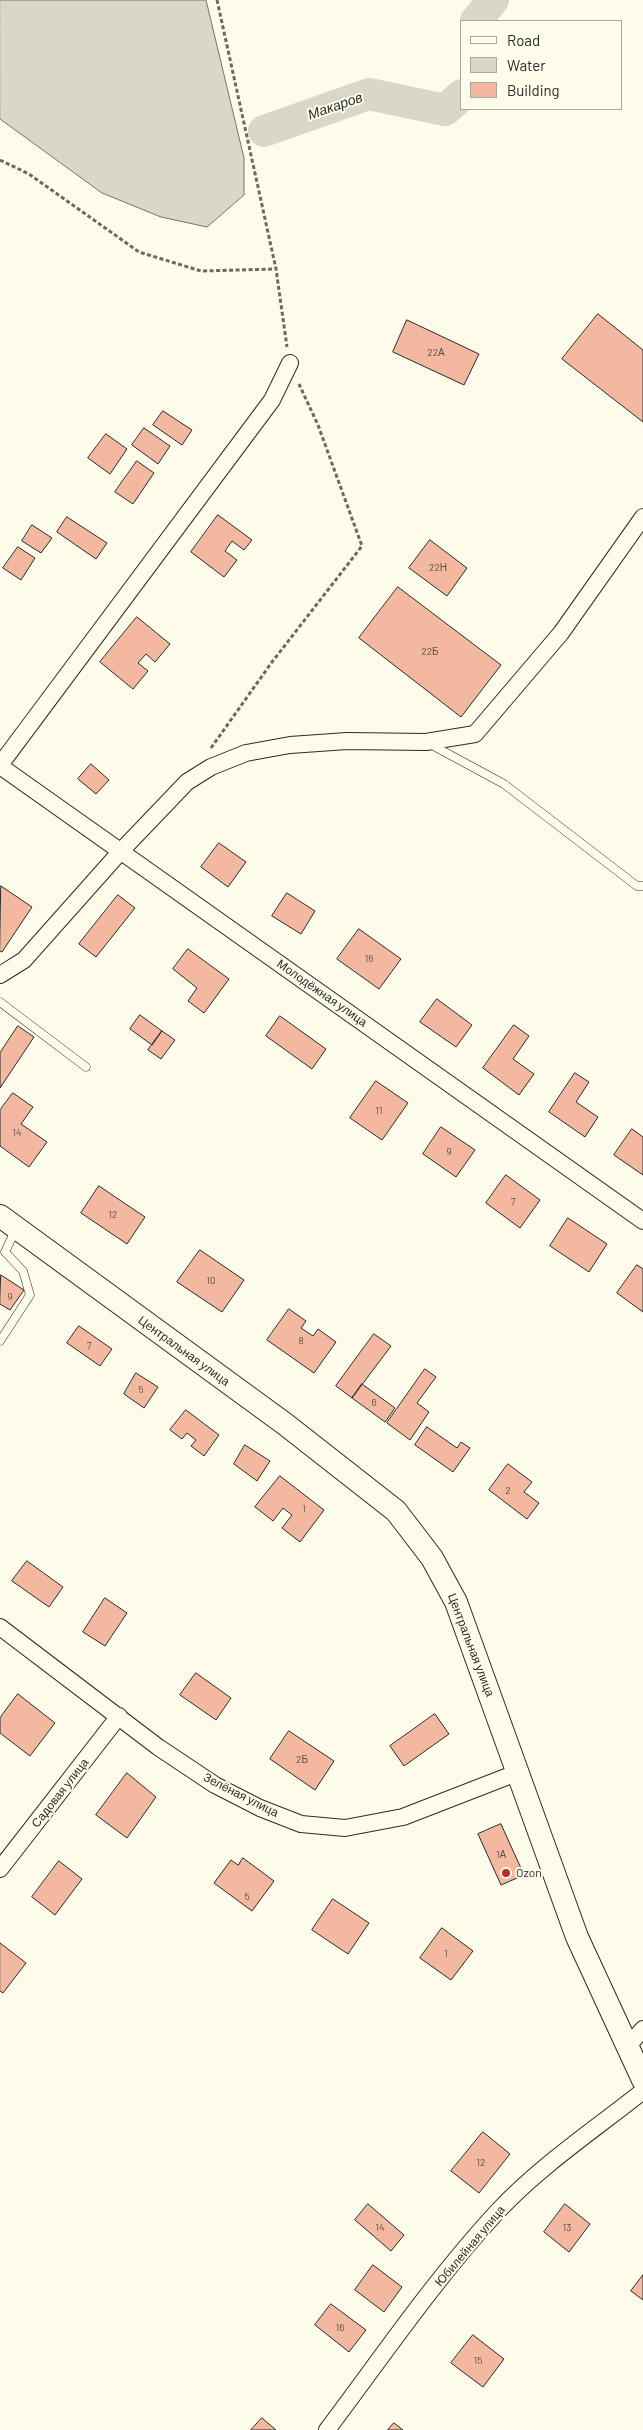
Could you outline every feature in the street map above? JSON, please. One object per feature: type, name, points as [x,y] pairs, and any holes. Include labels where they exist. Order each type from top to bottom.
[{"type":"street","points":[[0,765],[272,400],[290,363]]},
{"type":"street","points":[[0,975],[24,960],[121,851],[187,782],[211,768],[246,753],[290,745],[347,741],[426,742],[475,734],[561,632],[643,517]]},
{"type":"street","name":"Молодёжная улица","points":[[0,765],[643,1221]]},
{"type":"street","name":"Центральная улица","points":[[7,1225],[284,1424],[396,1511],[432,1558],[456,1602],[519,1772],[577,1937],[643,2080]]},
{"type":"street","name":"Зелёная улица","points":[[0,1627],[120,1716],[158,1747],[215,1785],[260,1808],[301,1824],[345,1828],[403,1817],[519,1772]]},
{"type":"street","name":"Садовая улица","points":[[0,1869],[120,1716]]},
{"type":"street","points":[[627,2047],[643,2029]]},
{"type":"street","name":"Юбилейная улица","points":[[327,2430],[438,2284],[498,2212],[551,2163],[643,2091]]},
{"type":"lane","points":[[426,742],[504,784],[637,886],[643,886]]},
{"type":"lane","points":[[0,1002],[86,1067]]},
{"type":"lane","points":[[0,1341],[30,1295],[23,1271],[5,1252],[7,1225]]},
{"type":"path","points":[[210,750],[272,662],[362,546],[318,425],[290,363],[276,270],[218,0]]},
{"type":"path","points":[[0,160],[30,174],[139,252],[201,271],[276,270]]},
{"type":"water","points":[[0,0],[206,0],[244,158],[244,195],[207,227],[161,217],[102,193],[0,119]]},
{"type":"building","points":[[598,314],[643,350],[643,422],[562,359]]},
{"type":"building","points":[[407,320],[479,354],[464,385],[393,352]]},
{"type":"building","points":[[163,411],[192,430],[182,445],[153,425]]},
{"type":"building","points":[[144,428],[170,446],[158,464],[132,445]]},
{"type":"building","points":[[106,434],[127,449],[110,474],[88,458]]},
{"type":"building","points":[[137,461],[154,473],[133,504],[115,492]]},
{"type":"building","points":[[218,515],[252,540],[244,550],[232,541],[225,551],[237,560],[224,577],[191,552]]},
{"type":"building","points":[[67,517],[107,543],[96,559],[57,532]]},
{"type":"building","points":[[32,525],[52,538],[41,553],[22,541]]},
{"type":"building","points":[[430,540],[467,568],[447,596],[409,568]]},
{"type":"building","points":[[18,547],[35,558],[21,580],[3,568]]},
{"type":"building","points":[[398,587],[501,665],[461,717],[359,638]]},
{"type":"building","points":[[137,617],[170,644],[155,662],[146,654],[138,663],[148,671],[133,689],[100,662]]},
{"type":"building","points":[[91,764],[109,780],[96,794],[78,779]]},
{"type":"building","points":[[219,843],[246,862],[228,887],[201,867]]},
{"type":"building","points":[[1,886],[32,907],[2,952],[0,951]]},
{"type":"building","points":[[287,893],[315,911],[301,934],[272,916]]},
{"type":"building","points":[[118,895],[135,908],[96,957],[79,944]]},
{"type":"building","points":[[359,929],[401,959],[379,989],[337,959]]},
{"type":"building","points":[[188,949],[229,979],[204,1013],[188,1001],[197,988],[173,969]]},
{"type":"building","points":[[437,999],[472,1025],[456,1047],[420,1022]]},
{"type":"building","points":[[140,1015],[162,1031],[152,1045],[130,1029]]},
{"type":"building","points":[[280,1016],[326,1049],[312,1069],[266,1036]]},
{"type":"building","points":[[514,1025],[529,1036],[513,1059],[534,1074],[519,1095],[483,1068]]},
{"type":"building","points":[[18,1026],[34,1037],[0,1088],[0,1053]]},
{"type":"building","points":[[162,1031],[175,1040],[161,1059],[148,1050]]},
{"type":"building","points":[[575,1073],[589,1082],[576,1102],[598,1117],[585,1137],[549,1112]]},
{"type":"building","points":[[376,1081],[408,1103],[382,1140],[350,1118]]},
{"type":"building","points":[[13,1093],[33,1107],[21,1124],[47,1142],[29,1167],[0,1146],[0,1110]]},
{"type":"building","points":[[441,1127],[475,1150],[456,1177],[423,1154]]},
{"type":"building","points":[[632,1129],[643,1137],[643,1175],[614,1155]]},
{"type":"building","points":[[506,1175],[540,1200],[520,1228],[486,1203]]},
{"type":"building","points":[[99,1186],[145,1217],[127,1244],[81,1213]]},
{"type":"building","points":[[568,1218],[607,1244],[589,1272],[550,1246]]},
{"type":"building","points":[[200,1250],[244,1280],[222,1312],[177,1282]]},
{"type":"building","points":[[637,1265],[643,1269],[643,1312],[617,1293]]},
{"type":"building","points":[[1,1275],[24,1290],[10,1310],[0,1304]]},
{"type":"building","points":[[289,1309],[306,1321],[301,1328],[313,1336],[318,1329],[336,1342],[314,1373],[267,1340]]},
{"type":"building","points":[[79,1326],[112,1349],[100,1366],[67,1343]]},
{"type":"building","points":[[374,1334],[391,1346],[352,1398],[336,1386]]},
{"type":"building","points":[[425,1369],[436,1377],[417,1403],[429,1412],[410,1440],[387,1423]]},
{"type":"building","points":[[136,1373],[158,1387],[144,1408],[124,1394]]},
{"type":"building","points":[[362,1384],[395,1408],[385,1422],[352,1398]]},
{"type":"building","points":[[186,1410],[219,1435],[204,1456],[191,1446],[196,1440],[187,1433],[182,1439],[170,1430]]},
{"type":"building","points":[[427,1427],[457,1448],[461,1442],[470,1448],[453,1472],[415,1445]]},
{"type":"building","points":[[245,1445],[270,1461],[257,1481],[234,1464]]},
{"type":"building","points":[[508,1464],[532,1482],[524,1492],[539,1503],[527,1519],[489,1490]]},
{"type":"building","points":[[280,1476],[324,1510],[300,1542],[282,1528],[292,1515],[283,1508],[273,1521],[255,1507]]},
{"type":"building","points":[[27,1561],[63,1587],[49,1607],[12,1581]]},
{"type":"building","points":[[105,1598],[127,1613],[105,1646],[83,1632]]},
{"type":"building","points":[[196,1673],[231,1698],[216,1720],[180,1695]]},
{"type":"building","points":[[18,1694],[55,1723],[30,1756],[0,1733],[0,1718]]},
{"type":"building","points":[[435,1714],[449,1734],[404,1766],[390,1746]]},
{"type":"building","points":[[289,1731],[334,1761],[315,1790],[270,1759]]},
{"type":"building","points":[[127,1773],[156,1797],[127,1838],[96,1815]]},
{"type":"building","points":[[501,1824],[524,1875],[501,1885],[478,1834]]},
{"type":"building","points":[[243,1858],[274,1881],[252,1911],[214,1883],[231,1860],[238,1865]]},
{"type":"building","points":[[59,1861],[82,1879],[55,1915],[32,1897]]},
{"type":"building","points":[[333,1899],[369,1923],[348,1954],[312,1930]]},
{"type":"building","points":[[442,1928],[473,1951],[451,1980],[420,1958]]},
{"type":"building","points":[[0,1943],[26,1963],[3,1993],[0,1991]]},
{"type":"building","points":[[483,2132],[510,2154],[479,2193],[451,2171]]},
{"type":"building","points":[[368,2204],[404,2235],[391,2251],[355,2220]]},
{"type":"building","points":[[565,2204],[590,2224],[569,2252],[544,2232]]},
{"type":"building","points":[[373,2265],[402,2287],[384,2312],[355,2290]]},
{"type":"building","points":[[643,2275],[643,2300],[631,2291]]},
{"type":"building","points":[[331,2304],[366,2330],[349,2352],[315,2325]]},
{"type":"building","points":[[473,2335],[504,2359],[483,2387],[451,2363]]},
{"type":"building","points":[[262,2418],[276,2430],[251,2430]]},
{"type":"building","points":[[394,2423],[403,2430],[388,2430]]},
{"type":"waterway","name":"Макаров","points":[[477,20],[493,0]]},
{"type":"waterway","name":"Макаров","points":[[264,131],[369,94],[445,110],[460,97]]},
{"type":"place","name":"Ozon","points":[[506,1873]]}]
